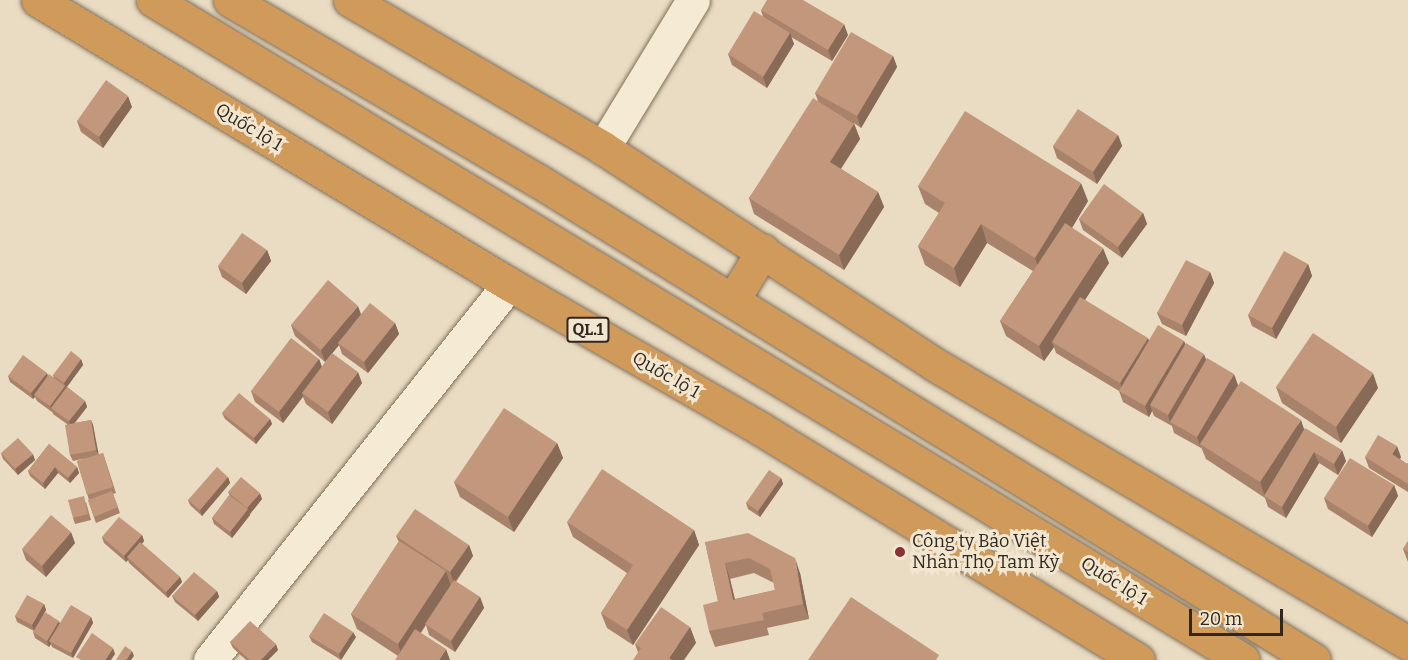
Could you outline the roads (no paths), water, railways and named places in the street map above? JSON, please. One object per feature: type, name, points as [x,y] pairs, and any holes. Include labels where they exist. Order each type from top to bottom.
[{"type":"highway","name":"Quốc lộ 1","points":[[38,0],[509,284],[761,429],[1138,660]]},
{"type":"highway","name":"Quốc lộ 1","points":[[153,0],[1243,660]]},
{"type":"highway","points":[[230,0],[734,300],[1314,660]]},
{"type":"highway","points":[[350,0],[603,148],[764,250],[934,364],[1408,643]]},
{"type":"highway","points":[[734,300],[764,250]]},
{"type":"highway","points":[[908,408],[934,364]]},
{"type":"street","points":[[603,148],[693,0]]},
{"type":"street","points":[[210,660],[509,284]]},
{"type":"place","name":"Công ty Bảo Việt Nhân Thọ Tam Kỳ","points":[[900,552]]}]
